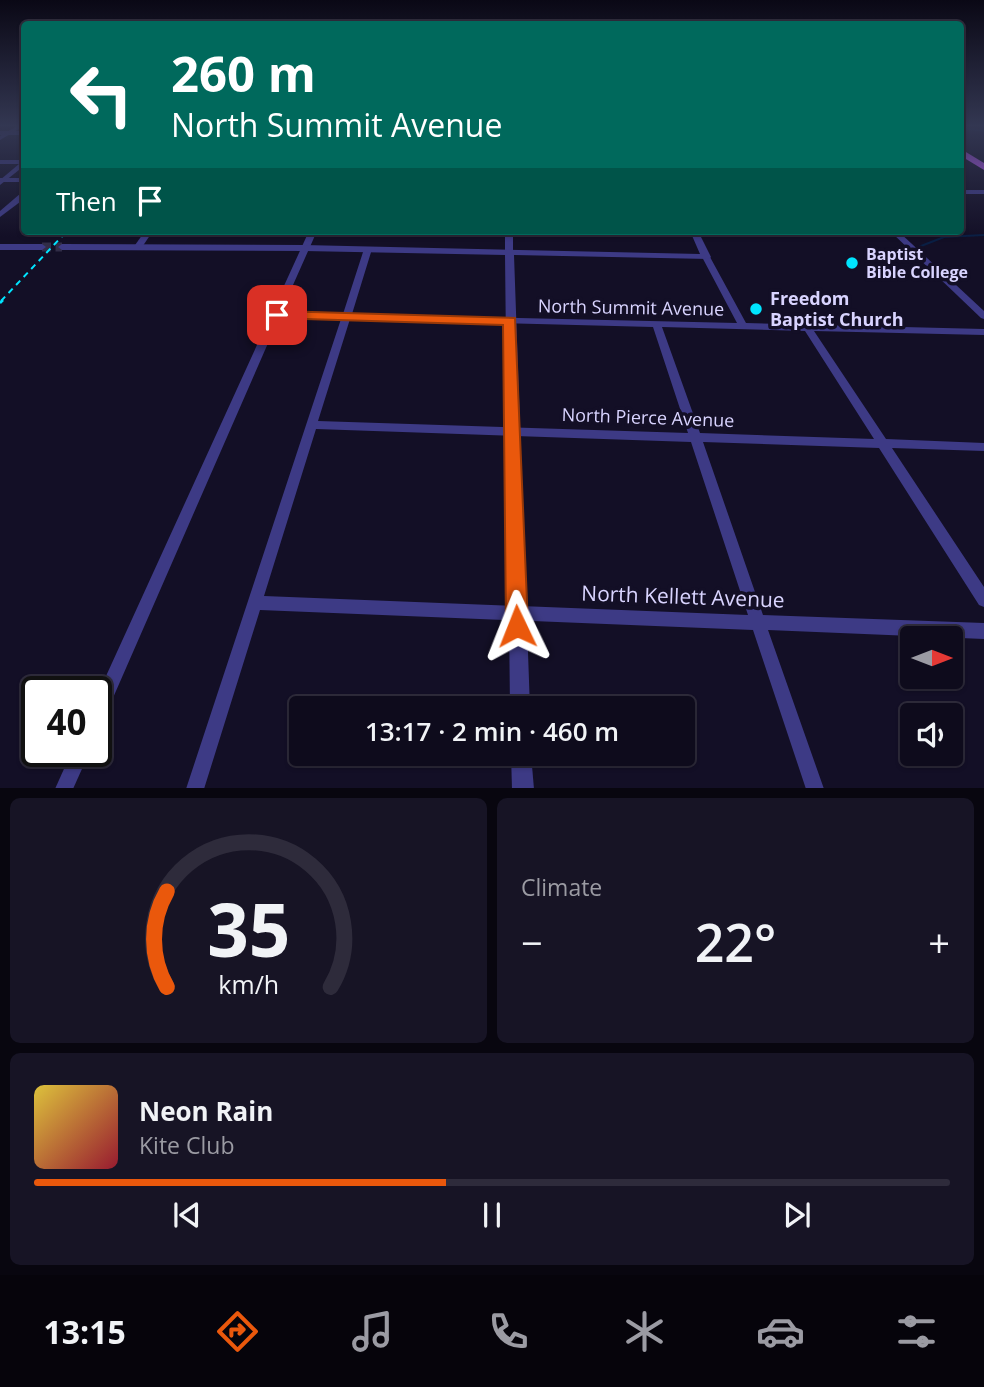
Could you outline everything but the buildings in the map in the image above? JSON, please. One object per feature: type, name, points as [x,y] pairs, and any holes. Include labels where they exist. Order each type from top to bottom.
[{"type":"street","points":[[1,181],[21,164]]},
{"type":"street","points":[[1,181],[21,180]]},
{"type":"street","points":[[964,192],[984,192]]},
{"type":"street","points":[[0,215],[21,198]]},
{"type":"street","points":[[137,248],[146,235]]},
{"type":"street","points":[[112,681],[311,235]]},
{"type":"street","points":[[509,235],[519,696]]},
{"type":"street","points":[[696,235],[743,326]]},
{"type":"street","points":[[898,235],[984,316]]},
{"type":"street","points":[[0,247],[42,247]]},
{"type":"street","points":[[62,247],[304,248],[706,257]]},
{"type":"street","points":[[195,788],[368,250]]},
{"type":"street","name":"North Summit Avenue","points":[[277,315],[984,332]]},
{"type":"street","points":[[657,325],[815,788]]},
{"type":"street","points":[[808,328],[984,600]]},
{"type":"street","name":"North Pierce Avenue","points":[[312,425],[984,447]]},
{"type":"street","name":"North Kellett Avenue","points":[[255,603],[756,620],[984,631]]},
{"type":"street","points":[[522,766],[523,788]]},
{"type":"street","points":[[64,788],[74,767]]},
{"type":"waterway","points":[[916,248],[944,237],[984,235]]},
{"type":"tunnel","points":[[42,247],[62,247]]},
{"type":"railway","points":[[1,301],[63,235]]},
{"type":"railway","points":[[0,303],[3,300]]},
{"type":"place","name":"Baptist Bible College","points":[[852,263]]},
{"type":"place","name":"Freedom Baptist Church","points":[[756,309]]},
{"type":"route","points":[[277,315],[510,321],[517,626]]}]
